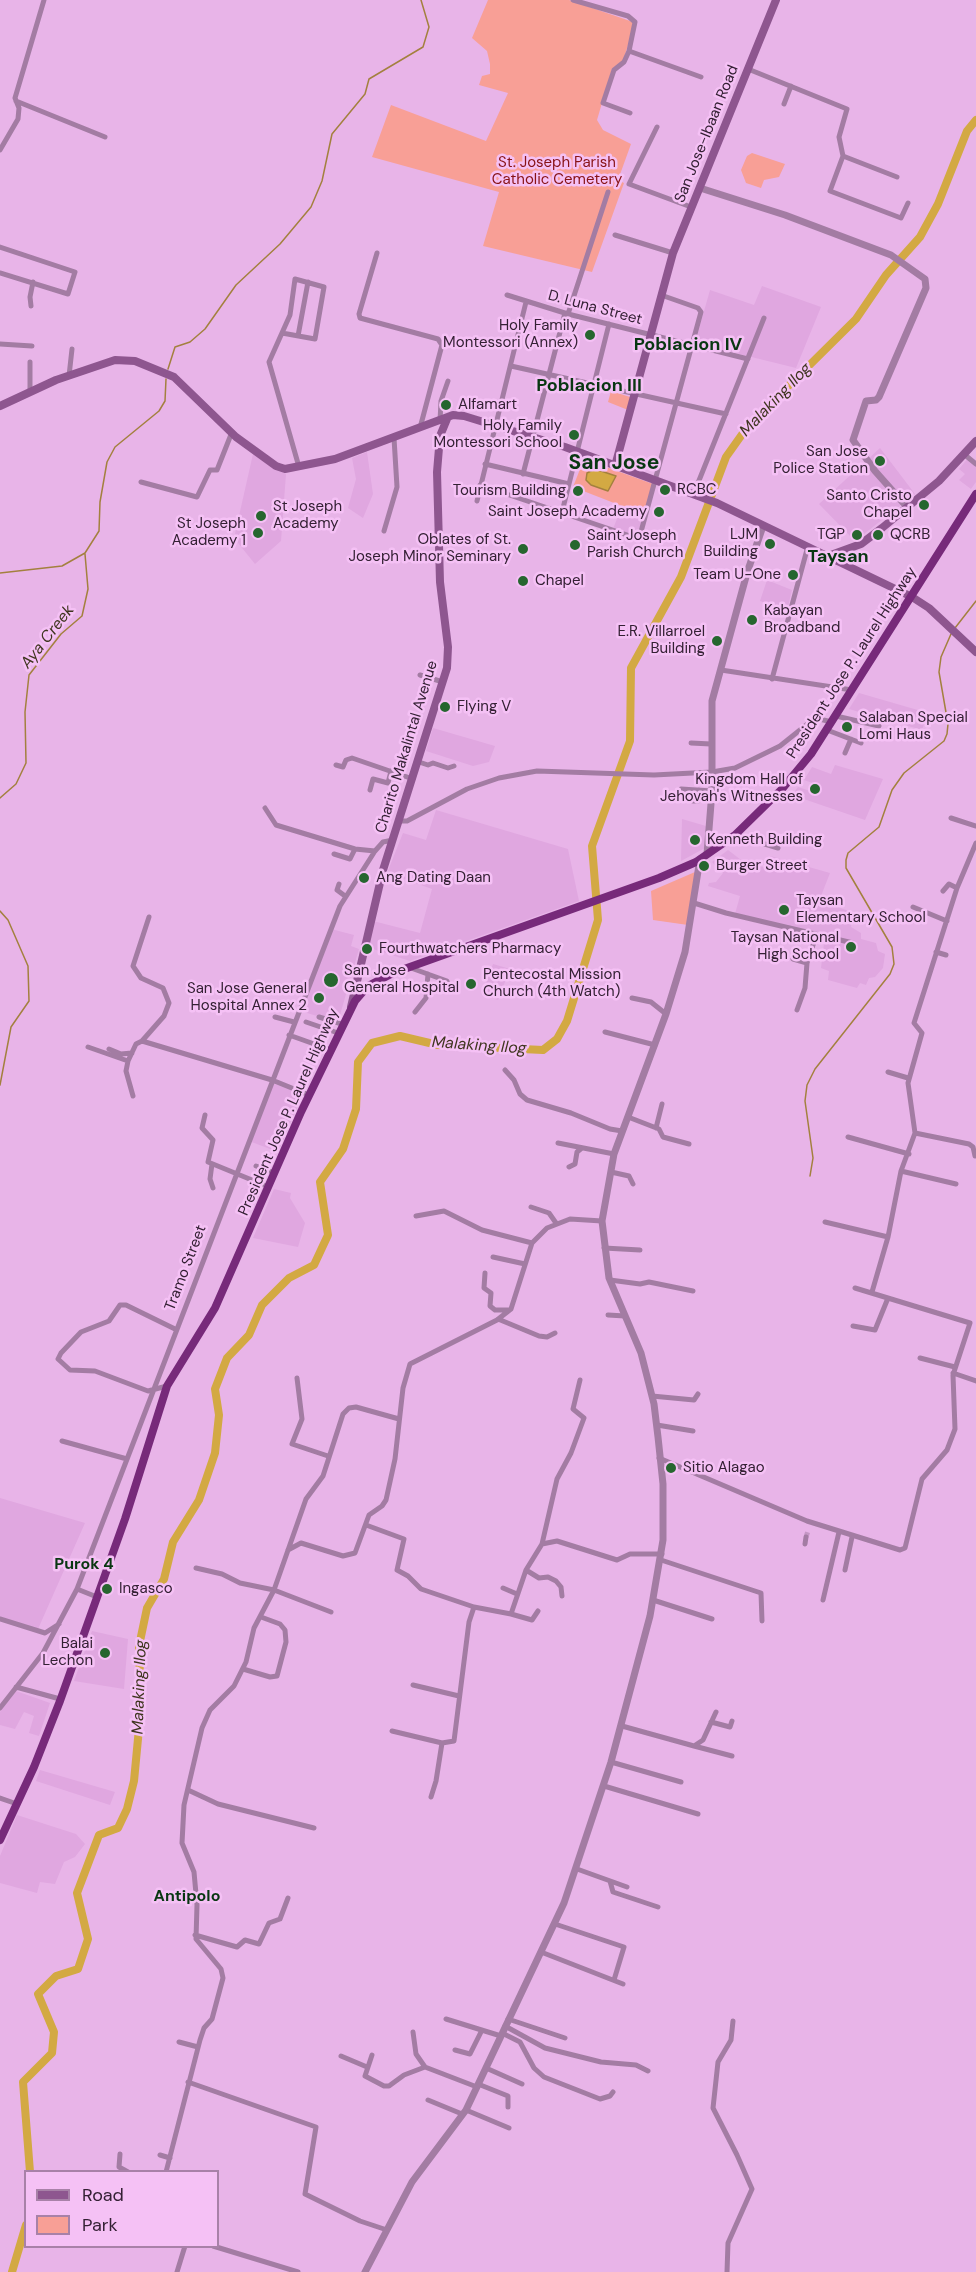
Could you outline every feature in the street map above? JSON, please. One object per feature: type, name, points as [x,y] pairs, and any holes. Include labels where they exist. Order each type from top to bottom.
[{"type":"highway","name":"President Jose P. Laurel Highway","points":[[0,1840],[60,1699],[97,1597],[167,1386],[212,1316],[309,1095],[351,1007],[368,986],[409,967],[614,895],[703,857],[735,835],[804,764],[976,494]]},
{"type":"main road","name":"San Jose-Ibaan Road","points":[[615,466],[673,253],[776,0]]},
{"type":"main road","points":[[0,406],[69,376],[124,359],[174,377],[232,432],[280,468],[299,467],[335,459],[458,415],[533,437],[704,497],[912,597],[949,626],[976,652]]},
{"type":"main road","name":"Charito Makalintal Avenue","points":[[351,1007],[372,909],[443,682],[448,647],[440,582],[437,472],[443,420]]},
{"type":"main road","points":[[828,556],[861,544],[939,481],[976,441]]},
{"type":"street","points":[[0,150],[18,119],[19,108],[16,101],[44,0]]},
{"type":"street","points":[[573,0],[632,18],[635,26],[629,51],[624,62],[614,70],[603,103],[630,112]]},
{"type":"street","points":[[629,51],[701,77]]},
{"type":"street","points":[[748,69],[847,109],[839,136],[843,156],[830,191],[901,218],[908,203]]},
{"type":"street","points":[[784,104],[791,86]]},
{"type":"street","points":[[16,101],[105,137]]},
{"type":"street","points":[[657,127],[630,184],[691,207]]},
{"type":"street","points":[[843,156],[897,177]]},
{"type":"street","points":[[700,188],[785,215],[891,255],[925,279],[926,288],[879,397],[876,400],[866,401],[853,440],[868,463],[907,507]]},
{"type":"street","points":[[523,474],[566,314],[608,192]]},
{"type":"street","points":[[615,235],[673,253]]},
{"type":"street","points":[[0,247],[74,270],[68,294]]},
{"type":"street","points":[[377,253],[359,314],[360,318],[438,339],[442,345],[420,428]]},
{"type":"street","points":[[0,273],[75,297]]},
{"type":"street","points":[[282,333],[316,338],[324,287],[296,279],[293,281],[292,304],[269,362],[299,467]]},
{"type":"street","points":[[31,306],[33,282]]},
{"type":"street","points":[[298,336],[308,282]]},
{"type":"street","points":[[480,485],[639,539],[701,312],[698,308],[661,294]]},
{"type":"street","name":"D. Luna Street","points":[[507,295],[566,314],[748,359]]},
{"type":"street","points":[[477,501],[526,302]]},
{"type":"street","points":[[694,493],[764,318]]},
{"type":"street","points":[[562,512],[609,324]]},
{"type":"street","points":[[0,344],[32,346]]},
{"type":"street","points":[[69,376],[72,349]]},
{"type":"street","points":[[30,362],[30,391]]},
{"type":"street","points":[[510,366],[726,414]]},
{"type":"street","points":[[443,420],[441,401],[448,381]]},
{"type":"street","points":[[141,482],[197,497],[210,470],[217,470],[232,432]]},
{"type":"street","points":[[384,531],[397,488],[394,438]]},
{"type":"street","points":[[965,454],[976,464]]},
{"type":"street","points":[[485,465],[569,484]]},
{"type":"street","points":[[365,2272],[412,2182],[464,2112],[555,1924],[577,1869],[604,1786],[622,1726],[653,1600],[662,1557],[663,1484],[657,1425],[641,1353],[610,1280],[602,1221],[614,1154],[666,1014],[685,952],[703,857],[712,791],[712,701],[747,573],[763,526]]},
{"type":"street","points":[[772,680],[808,546]]},
{"type":"street","points":[[721,670],[772,680],[852,690]]},
{"type":"street","points":[[420,675],[443,682]]},
{"type":"street","points":[[399,821],[407,821],[467,789],[499,778],[537,771],[642,774],[712,772],[735,768],[763,756],[815,718],[832,722],[879,726]]},
{"type":"street","points":[[832,722],[851,739],[861,744]]},
{"type":"street","points":[[845,753],[851,739]]},
{"type":"street","points":[[691,743],[711,744]]},
{"type":"street","points":[[336,765],[343,767],[346,760],[352,758],[413,779]]},
{"type":"street","points":[[419,762],[428,765],[433,763],[448,768],[454,766]]},
{"type":"street","points":[[370,789],[374,778],[388,783],[391,771]]},
{"type":"street","points":[[681,789],[712,791]]},
{"type":"street","points":[[693,801],[698,801],[699,790]]},
{"type":"street","points":[[265,808],[276,825],[355,849],[375,851]]},
{"type":"street","points":[[951,818],[976,826]]},
{"type":"street","points":[[735,835],[778,848]]},
{"type":"street","name":"Tramo Street","points":[[0,1708],[43,1653],[77,1589],[175,1329],[345,896],[375,851],[383,842],[393,840]]},
{"type":"street","points":[[872,1292],[888,1237],[901,1171],[915,1133],[908,1098],[908,1078],[922,1033],[914,1023],[957,888],[976,843]]},
{"type":"street","points":[[334,854],[351,858],[355,849]]},
{"type":"street","points":[[943,891],[949,884],[957,888]]},
{"type":"street","points":[[339,885],[337,890],[345,896]]},
{"type":"street","points":[[694,903],[816,936],[853,943]]},
{"type":"street","points":[[913,907],[947,921]]},
{"type":"street","points":[[132,1096],[126,1071],[128,1061],[136,1044],[142,1041],[164,1016],[169,1003],[163,988],[141,978],[133,966],[149,917]]},
{"type":"street","points":[[797,1010],[808,989],[807,963],[816,936]]},
{"type":"street","points":[[936,951],[946,955]]},
{"type":"street","points":[[793,959],[807,963]]},
{"type":"street","points":[[409,967],[447,981],[449,989]]},
{"type":"street","points":[[415,1012],[426,998],[428,974]]},
{"type":"street","points":[[632,998],[651,1002],[666,1014]]},
{"type":"street","points":[[275,1017],[294,1022]]},
{"type":"street","points":[[319,1017],[342,1024]]},
{"type":"street","points":[[306,1022],[338,1033]]},
{"type":"street","points":[[605,1032],[655,1045]]},
{"type":"street","points":[[289,1035],[331,1050]]},
{"type":"street","points":[[142,1041],[272,1080],[309,1095]]},
{"type":"street","points":[[88,1047],[128,1061]]},
{"type":"street","points":[[109,1049],[121,1054],[132,1053]]},
{"type":"street","points":[[505,1070],[514,1080],[522,1098],[571,1113],[610,1129],[622,1131]]},
{"type":"street","points":[[888,1072],[908,1078]]},
{"type":"street","points":[[656,1128],[662,1104]]},
{"type":"street","points":[[204,1115],[202,1128],[213,1138],[207,1158],[212,1164],[269,1187]]},
{"type":"street","points":[[628,1117],[656,1128],[663,1137],[689,1144]]},
{"type":"street","points":[[915,1133],[969,1144],[973,1147],[975,1156]]},
{"type":"street","points":[[848,1137],[909,1154]]},
{"type":"street","points":[[558,1143],[614,1154]]},
{"type":"street","points":[[569,1167],[575,1164],[577,1152],[582,1148]]},
{"type":"street","points":[[212,1164],[210,1179],[213,1188]]},
{"type":"street","points":[[256,1166],[275,1173]]},
{"type":"street","points":[[901,1171],[956,1184]]},
{"type":"street","points":[[611,1172],[629,1176],[633,1184]]},
{"type":"street","points":[[531,1207],[549,1213],[556,1223]]},
{"type":"street","points":[[416,1215],[444,1211],[482,1230],[532,1243]]},
{"type":"street","points":[[287,1551],[301,1543],[343,1556],[352,1556],[372,1512],[382,1506],[386,1500],[395,1459],[405,1375],[410,1364],[498,1319],[509,1310],[515,1300],[532,1243],[540,1234],[556,1223],[570,1219],[602,1221]]},
{"type":"street","points":[[825,1222],[888,1237]]},
{"type":"street","points":[[604,1248],[640,1250]]},
{"type":"street","points":[[493,1257],[525,1264]]},
{"type":"street","points":[[484,1273],[484,1289],[491,1293],[490,1306],[495,1310],[509,1310]]},
{"type":"street","points":[[610,1280],[640,1284],[649,1282],[693,1291]]},
{"type":"street","points":[[659,1458],[852,1537],[900,1551],[905,1548],[922,1479],[947,1450],[955,1429],[954,1370],[969,1322],[855,1288]]},
{"type":"street","points":[[853,1326],[875,1330],[888,1298]]},
{"type":"street","points":[[167,1386],[152,1392],[95,1371],[70,1370],[58,1359],[81,1332],[109,1321],[120,1305],[126,1305],[175,1329]]},
{"type":"street","points":[[608,1315],[625,1316]]},
{"type":"street","points":[[498,1319],[539,1336],[547,1337],[555,1333]]},
{"type":"street","points":[[920,1358],[954,1370],[976,1381]]},
{"type":"street","points":[[297,1378],[302,1419],[292,1444],[328,1456]]},
{"type":"street","points":[[511,1614],[525,1570],[534,1560],[542,1544],[557,1479],[571,1453],[584,1418],[573,1409],[580,1380]]},
{"type":"street","points":[[652,1396],[694,1400],[698,1394]]},
{"type":"street","points":[[167,2170],[198,2047],[204,2028],[212,2019],[223,1974],[195,1935],[197,1905],[194,1872],[184,1850],[182,1836],[188,1790],[206,1719],[221,1697],[234,1686],[243,1669],[254,1628],[274,1590],[306,1499],[323,1476],[343,1414],[349,1408],[356,1407],[399,1419]]},
{"type":"street","points":[[657,1425],[693,1431]]},
{"type":"street","points":[[62,1441],[127,1460]]},
{"type":"street","points":[[804,1544],[811,1522]]},
{"type":"street","points":[[366,1525],[404,1539],[397,1570],[408,1576],[421,1589],[474,1607],[532,1620],[538,1611]]},
{"type":"street","points":[[823,1600],[839,1532]]},
{"type":"street","points":[[845,1570],[852,1537]]},
{"type":"street","points":[[542,1544],[557,1541],[617,1560],[630,1554],[662,1557],[761,1593],[762,1621]]},
{"type":"street","points":[[196,1568],[222,1574],[240,1583],[274,1590],[331,1612]]},
{"type":"street","points":[[525,1570],[539,1578],[549,1577],[556,1581],[561,1587],[562,1596]]},
{"type":"street","points":[[503,1588],[517,1594]]},
{"type":"street","points":[[77,1589],[97,1597]]},
{"type":"street","points":[[653,1600],[712,1619]]},
{"type":"street","points":[[392,1731],[442,1743],[454,1742],[469,1622],[474,1607]]},
{"type":"street","points":[[243,1669],[270,1677],[278,1676],[286,1642],[285,1630],[280,1624],[261,1617]]},
{"type":"street","points":[[0,1619],[45,1633],[60,1623]]},
{"type":"street","points":[[413,1685],[459,1696]]},
{"type":"street","points":[[16,1687],[60,1699]]},
{"type":"street","points":[[694,1746],[703,1740],[716,1712]]},
{"type":"street","points":[[711,1722],[730,1726],[732,1721]]},
{"type":"street","points":[[622,1726],[732,1756]]},
{"type":"street","points":[[431,1797],[442,1743]]},
{"type":"street","points":[[611,1762],[681,1782]]},
{"type":"street","points":[[604,1786],[698,1814]]},
{"type":"street","points":[[188,1790],[218,1804],[314,1828]]},
{"type":"street","points":[[0,1798],[17,1804]]},
{"type":"street","points":[[577,1869],[627,1887]]},
{"type":"street","points":[[610,1881],[613,1892],[658,1907]]},
{"type":"street","points":[[195,1935],[237,1947],[245,1940],[259,1944],[269,1923],[280,1919],[288,1898]]},
{"type":"street","points":[[555,1924],[624,1947],[614,1980]]},
{"type":"street","points":[[541,1952],[623,1984]]},
{"type":"street","points":[[446,2019],[482,2030],[504,2029],[565,2038]]},
{"type":"street","points":[[727,2272],[728,2243],[752,2189],[737,2154],[712,2108],[718,2062],[730,2040],[733,2021]]},
{"type":"street","points":[[504,2029],[545,2048],[602,2062],[640,2065],[648,2071]]},
{"type":"street","points":[[504,2029],[520,2042],[534,2068],[544,2077],[600,2099],[610,2096],[613,2092]]},
{"type":"street","points":[[455,2050],[470,2054],[482,2030]]},
{"type":"street","points":[[413,2032],[416,2054],[425,2067],[508,2096],[508,2107]]},
{"type":"street","points":[[179,2042],[198,2047]]},
{"type":"street","points":[[372,2055],[365,2076],[387,2087],[404,2075],[425,2067]]},
{"type":"street","points":[[341,2056],[367,2067]]},
{"type":"street","points":[[486,2068],[522,2084]]},
{"type":"street","points":[[188,2082],[316,2127],[306,2194],[360,2221],[387,2229]]},
{"type":"street","points":[[428,2100],[509,2128]]},
{"type":"street","points":[[120,2154],[119,2167],[124,2170]]},
{"type":"street","points":[[160,2155],[170,2158]]},
{"type":"street","points":[[177,2272],[185,2248]]},
{"type":"street","points":[[216,2248],[298,2272]]},
{"type":"shaded area","points":[[762,286],[821,307],[796,368],[695,343],[710,290],[754,305]]},
{"type":"shaded area","points":[[880,448],[915,494],[855,541],[819,504]]},
{"type":"shaded area","points":[[367,452],[373,494],[363,518],[348,508],[356,479],[352,458]]},
{"type":"shaded area","name":"St Joseph Academy","points":[[253,454],[286,474],[281,541],[255,564],[234,538]]},
{"type":"shaded area","points":[[969,457],[976,462],[976,482],[971,489],[959,480],[965,474],[959,469]]},
{"type":"shaded area","points":[[595,469],[616,476],[608,491],[591,485],[586,480],[587,473]]},
{"type":"shaded area","points":[[622,506],[645,515],[636,536],[613,529]]},
{"type":"shaded area","points":[[767,580],[792,590],[787,611],[760,601]]},
{"type":"shaded area","points":[[859,693],[928,713],[922,730],[849,709]]},
{"type":"shaded area","points":[[433,728],[495,746],[489,762],[473,766],[426,751]]},
{"type":"shaded area","points":[[835,765],[883,779],[865,820],[792,795],[798,787],[819,794],[821,786],[804,780],[812,767],[831,774]]},
{"type":"shaded area","points":[[436,810],[568,849],[579,901],[410,961],[370,948],[371,943],[368,942],[373,921],[420,933],[432,889],[387,873],[403,833],[426,840]]},
{"type":"shaded area","name":"Kenneth Building","points":[[682,819],[706,826],[705,848],[681,861]]},
{"type":"shaded area","points":[[728,850],[749,866],[766,867],[770,856],[830,873],[821,896],[831,900],[833,906],[853,912],[851,927],[861,933],[861,939],[876,943],[878,951],[885,954],[883,968],[875,977],[869,978],[866,985],[860,983],[857,988],[828,980],[829,971],[821,968],[825,936],[735,914],[740,896],[708,886],[709,883],[716,882],[723,873],[712,862]]},
{"type":"shaded area","name":"San Jose General Hospital","points":[[331,929],[354,935],[351,946],[359,949],[338,1022],[300,1011]]},
{"type":"shaded area","points":[[493,964],[510,969],[498,1000],[482,994]]},
{"type":"shaded area","points":[[272,1083],[303,1094],[278,1152],[249,1141]]},
{"type":"shaded area","points":[[274,1189],[291,1193],[290,1198],[305,1223],[298,1247],[253,1238]]},
{"type":"shaded area","points":[[0,1498],[85,1523],[38,1629],[0,1618]]},
{"type":"shaded area","name":"Balai Lechon","points":[[92,1631],[128,1639],[124,1689],[74,1681]]},
{"type":"shaded area","points":[[16,1691],[50,1703],[39,1736],[29,1733],[34,1716],[24,1712],[15,1729],[0,1725],[0,1712]]},
{"type":"shaded area","points":[[40,1770],[115,1792],[110,1805],[36,1781]]},
{"type":"shaded area","points":[[17,1815],[76,1834],[85,1844],[75,1857],[64,1862],[55,1884],[40,1882],[37,1893],[0,1883],[0,1856]]},
{"type":"green space","name":"St. Joseph Parish Catholic Cemetery","points":[[488,0],[569,0],[633,22],[634,26],[623,61],[612,69],[597,120],[603,130],[631,144],[618,180],[624,183],[592,272],[483,246],[499,192],[372,157],[391,105],[486,141],[508,93],[479,85],[482,76],[490,74],[490,64],[487,51],[472,38]]},
{"type":"green space","points":[[752,153],[785,164],[779,177],[764,180],[761,188],[746,183],[741,170],[747,156]]},
{"type":"green space","points":[[611,391],[630,397],[628,410],[608,402]]},
{"type":"green space","points":[[584,459],[653,484],[645,515],[573,487]]},
{"type":"green space","points":[[695,872],[688,925],[653,920],[651,891]]},
{"type":"waterway","points":[[168,369],[175,347],[190,342],[205,329],[236,285],[280,244],[311,207],[322,181],[332,134],[365,94],[369,79],[423,47],[429,27],[421,0]]},
{"type":"waterway","name":"Malaking Ilog","points":[[30,2170],[23,2082],[52,2053],[54,2032],[38,1994],[56,1976],[78,1969],[88,1939],[77,1893],[99,1835],[118,1828],[127,1809],[134,1781],[141,1707],[139,1646],[147,1608],[164,1579],[173,1542],[199,1500],[215,1453],[219,1415],[215,1389],[227,1358],[249,1335],[262,1305],[289,1278],[314,1265],[328,1235],[320,1182],[343,1149],[356,1109],[358,1062],[372,1043],[400,1036],[438,1045],[543,1050],[557,1039],[567,1021],[598,920],[592,846],[630,741],[631,668],[681,577],[726,457],[748,426],[856,319],[886,275],[920,237],[938,204],[967,131],[976,120]]},
{"type":"waterway","points":[[0,573],[62,566],[85,553],[99,531],[100,502],[107,462],[115,447],[159,411],[165,401],[166,379]]},
{"type":"waterway","name":"Aya Creek","points":[[0,798],[16,784],[26,763],[25,712],[29,675],[61,634],[82,616],[88,589],[85,554]]},
{"type":"waterway","points":[[955,628],[976,601]]},
{"type":"waterway","points":[[810,1176],[813,1158],[805,1101],[807,1085],[815,1069],[890,974],[894,964],[892,947],[846,868],[846,860],[848,853],[879,827],[892,790],[904,773],[944,741],[948,724],[939,672],[941,657],[951,634]]},
{"type":"waterway","name":"Aya Creek","points":[[0,911],[8,920],[28,966],[29,1001],[11,1027],[0,1085]]},
{"type":"waterway","name":"Malaking Ilog","points":[[12,2272],[24,2232]]},
{"type":"tunnel","points":[[806,1537],[808,1531]]},
{"type":"place","name":"Holy Family Montessori (Annex)","points":[[590,335]]},
{"type":"place","name":"Alfamart","points":[[446,405]]},
{"type":"place","name":"Holy Family Montessori School","points":[[574,435]]},
{"type":"place","name":"San Jose Police Station","points":[[880,461]]},
{"type":"place","name":"RCBC","points":[[665,490]]},
{"type":"place","name":"Tourism Building","points":[[578,491]]},
{"type":"place","name":"Santo Cristo Chapel","points":[[924,505]]},
{"type":"place","name":"Saint Joseph Academy","points":[[659,512]]},
{"type":"place","name":"St Joseph Academy","points":[[261,516]]},
{"type":"place","name":"St Joseph Academy 1","points":[[258,533]]},
{"type":"place","name":"TGP","points":[[857,535]]},
{"type":"place","name":"QCRB","points":[[878,535]]},
{"type":"place","name":"LJM Building","points":[[770,544]]},
{"type":"place","name":"Saint Joseph Parish Church","points":[[575,545]]},
{"type":"place","name":"Oblates of St. Joseph Minor Seminary","points":[[523,549]]},
{"type":"place","name":"Team U-One","points":[[793,575]]},
{"type":"place","name":"Chapel","points":[[523,581]]},
{"type":"place","name":"Kabayan Broadband","points":[[752,620]]},
{"type":"place","name":"E.R. Villarroel Building","points":[[717,641]]},
{"type":"place","name":"Flying V","points":[[445,707]]},
{"type":"place","name":"Salaban Special Lomi Haus","points":[[847,727]]},
{"type":"place","name":"Kingdom Hall of Jehovah's Witnesses","points":[[815,789]]},
{"type":"place","name":"Kenneth Building","points":[[695,840]]},
{"type":"place","name":"Burger Street","points":[[704,866]]},
{"type":"place","name":"Ang Dating Daan","points":[[364,878]]},
{"type":"place","name":"Taysan Elementary School","points":[[784,910]]},
{"type":"place","name":"Taysan National High School","points":[[851,947]]},
{"type":"place","name":"Fourthwatchers Pharmacy","points":[[367,949]]},
{"type":"place","name":"San Jose General Hospital","points":[[331,980]]},
{"type":"place","name":"Pentecostal Mission Church (4th Watch)","points":[[471,984]]},
{"type":"place","name":"San Jose General Hospital Annex 2","points":[[319,998]]},
{"type":"place","name":"Sitio Alagao","points":[[671,1468]]},
{"type":"place","name":"Ingasco","points":[[107,1589]]},
{"type":"place","name":"Balai Lechon","points":[[105,1653]]},
{"type":"district","name":"Poblacion IV","points":[[688,345]]},
{"type":"district","name":"Poblacion III","points":[[589,386]]},
{"type":"district","name":"San Jose","points":[[614,463]]},
{"type":"district","name":"Taysan","points":[[838,557]]},
{"type":"district","name":"Purok 4","points":[[84,1565]]},
{"type":"district","name":"Antipolo","points":[[187,1897]]}]
